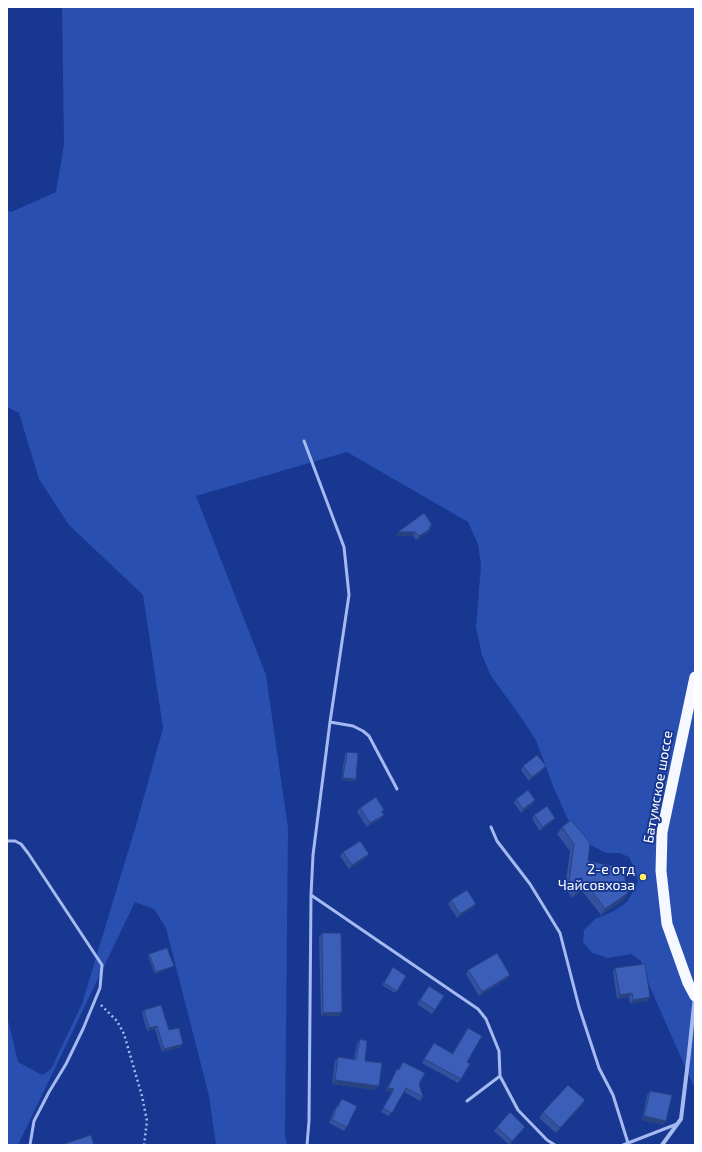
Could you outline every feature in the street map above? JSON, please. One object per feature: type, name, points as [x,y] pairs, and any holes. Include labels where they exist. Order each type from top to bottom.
[{"type":"highway","name":"Батумское шоссе","points":[[695,676],[662,832],[661,871],[667,924],[688,983],[695,996]]},
{"type":"street","name":"Батумское шоссе","points":[[662,1145],[681,1119],[695,996]]},
{"type":"lane","points":[[304,441],[344,547],[349,595],[330,722],[313,855],[311,895],[309,1121],[307,1145]]},
{"type":"lane","points":[[330,722],[353,726],[369,736],[397,789]]},
{"type":"lane","points":[[490,827],[497,841],[530,884],[560,933],[579,1007],[599,1068],[613,1096],[628,1143]]},
{"type":"lane","points":[[7,840],[15,840],[28,852],[102,965],[100,988],[83,1029],[66,1064],[34,1121],[30,1145]]},
{"type":"lane","points":[[311,895],[478,1009],[486,1020],[499,1051],[500,1076],[518,1110],[547,1140],[555,1145]]},
{"type":"lane","points":[[467,1101],[500,1076]]},
{"type":"lane","points":[[623,1145],[678,1123]]},
{"type":"path","points":[[95,999],[117,1021],[124,1034],[148,1121],[144,1145]]},
{"type":"shaded area","points":[[62,7],[695,7],[695,1089],[650,987],[641,961],[631,954],[608,958],[592,953],[583,942],[584,930],[595,919],[614,911],[627,902],[638,882],[629,857],[619,853],[606,853],[585,842],[572,829],[553,786],[536,740],[491,676],[482,655],[476,627],[481,565],[478,544],[468,522],[347,452],[196,496],[266,675],[288,828],[285,1135],[287,1145],[216,1145],[209,1096],[166,928],[154,909],[135,902],[18,1145],[7,1145],[7,1016],[18,1062],[42,1075],[51,1069],[82,1004],[137,822],[163,728],[143,595],[69,525],[39,479],[19,413],[7,407],[7,210],[11,212],[56,192],[64,145]]},
{"type":"building","points":[[424,513],[432,525],[429,527],[430,529],[419,536],[415,532],[398,532]]},
{"type":"building","points":[[347,752],[358,753],[356,779],[343,778]]},
{"type":"building","points":[[537,755],[546,766],[532,777],[523,766]]},
{"type":"building","points":[[528,790],[535,800],[523,809],[516,799]]},
{"type":"building","points":[[376,797],[384,810],[381,812],[384,815],[370,823],[360,808]]},
{"type":"building","points":[[547,806],[555,818],[543,827],[534,815]]},
{"type":"building","points":[[571,820],[590,843],[588,861],[623,868],[628,893],[605,909],[587,884],[577,892],[569,881],[574,844],[562,827]]},
{"type":"building","points":[[360,841],[369,854],[352,865],[343,852]]},
{"type":"building","points":[[467,890],[476,904],[460,914],[451,900]]},
{"type":"building","points":[[322,933],[341,933],[342,1012],[323,1013]]},
{"type":"building","points":[[167,948],[174,966],[156,972],[149,954]]},
{"type":"building","points":[[497,953],[510,975],[482,992],[468,970]]},
{"type":"building","points":[[645,964],[650,997],[633,1000],[632,993],[620,995],[615,968]]},
{"type":"building","points":[[393,967],[406,976],[397,991],[384,983]]},
{"type":"building","points":[[429,986],[444,996],[435,1010],[420,1000]]},
{"type":"building","points":[[161,1005],[169,1030],[179,1028],[183,1044],[164,1049],[157,1026],[149,1028],[144,1010]]},
{"type":"building","points":[[468,1028],[482,1036],[467,1062],[470,1064],[461,1079],[424,1059],[434,1043],[453,1054]]},
{"type":"building","points":[[360,1039],[367,1041],[365,1061],[382,1063],[379,1086],[335,1080],[338,1057],[356,1060]]},
{"type":"building","points":[[403,1062],[425,1073],[419,1084],[423,1097],[406,1088],[392,1113],[383,1108],[394,1089],[388,1088],[397,1069],[399,1070]]},
{"type":"building","points":[[568,1085],[585,1100],[560,1128],[543,1112]]},
{"type":"building","points":[[650,1091],[672,1095],[666,1121],[644,1116]]},
{"type":"building","points":[[342,1099],[357,1106],[347,1127],[332,1120],[337,1106],[338,1107]]},
{"type":"building","points":[[510,1112],[525,1127],[512,1141],[497,1127]]},
{"type":"building","points":[[91,1135],[94,1145],[61,1145]]},
{"type":"place","name":"2-е отд Чайсовхоза","points":[[643,877]]}]
